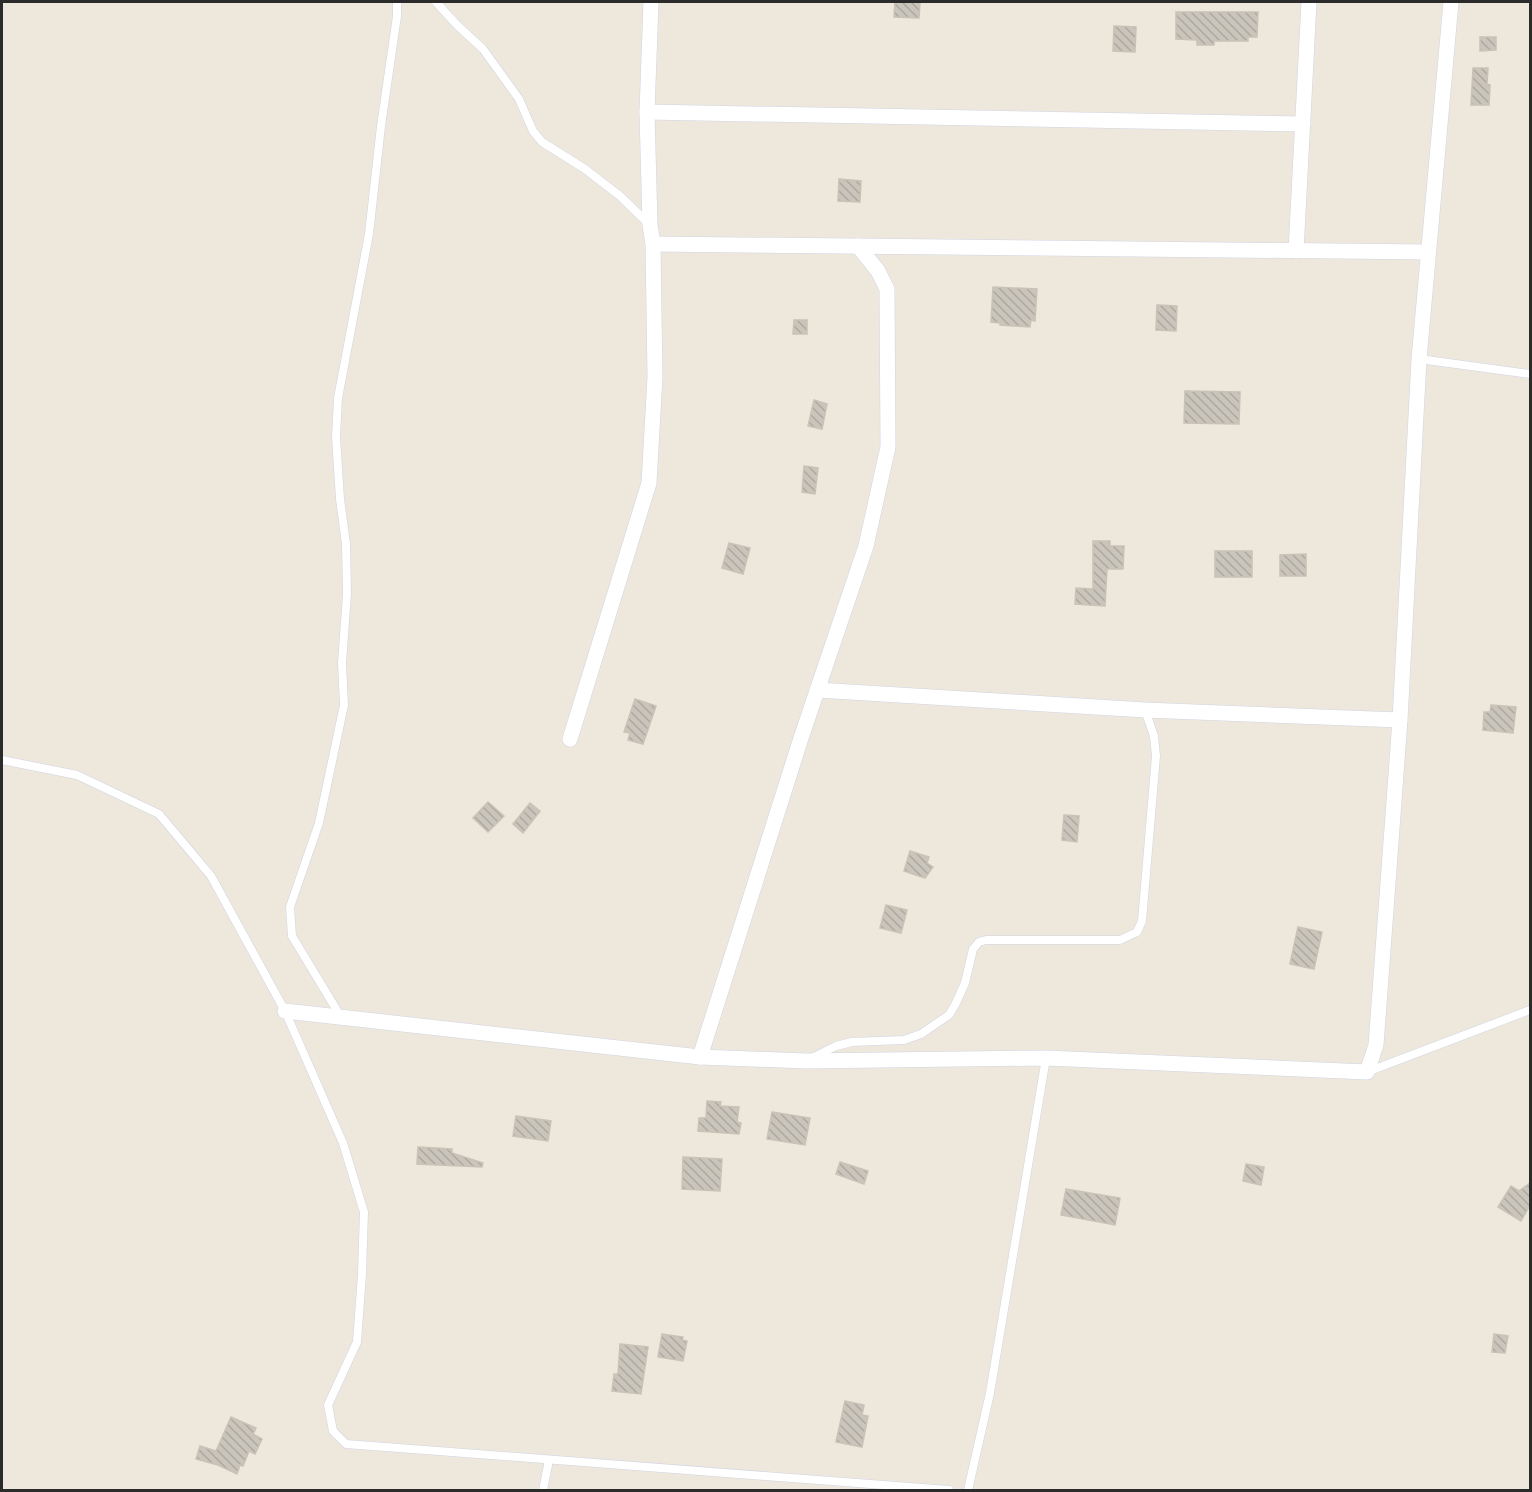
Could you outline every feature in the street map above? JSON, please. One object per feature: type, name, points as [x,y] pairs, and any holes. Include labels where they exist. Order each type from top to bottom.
[{"type":"street","points":[[570,739],[649,483],[655,377],[653,244],[650,225],[647,111],[651,2]]},
{"type":"street","points":[[1296,251],[1309,2]]},
{"type":"street","points":[[285,1011],[700,1057],[806,1061],[1046,1058],[1367,1072],[1376,1045],[1400,720],[1419,359],[1450,2]]},
{"type":"street","points":[[647,111],[1303,124]]},
{"type":"street","points":[[653,244],[1428,252]]},
{"type":"street","points":[[700,1057],[817,690],[866,546],[888,447],[887,289],[878,271],[858,246]]},
{"type":"street","points":[[817,690],[1145,710],[1400,720]]},
{"type":"lane","points":[[340,1017],[292,936],[290,907],[319,823],[344,705],[342,663],[347,564],[338,478],[336,437],[338,398],[369,234],[397,2]]},
{"type":"lane","points":[[436,2],[483,49],[519,99],[533,131],[542,142],[585,169],[620,196],[650,225]]},
{"type":"lane","points":[[1419,359],[1530,374]]},
{"type":"lane","points":[[806,1061],[836,1046],[852,1042],[904,1040],[921,1034],[948,1015],[956,1005],[965,983],[974,949],[979,942],[986,940],[1120,940],[1137,932],[1142,921],[1156,756],[1154,736],[1145,710]]},
{"type":"lane","points":[[2,760],[77,775],[159,814],[211,876],[285,1011],[343,1143],[364,1212],[357,1342],[328,1405],[333,1431],[346,1444],[949,1491]]},
{"type":"lane","points":[[1367,1072],[1530,1010]]},
{"type":"lane","points":[[968,1491],[990,1393],[1046,1058]]},
{"type":"lane","points":[[543,1491],[549,1460]]},
{"type":"building","points":[[895,2],[920,2],[919,18],[894,17]]},
{"type":"building","points":[[1176,12],[1258,12],[1257,37],[1248,37],[1248,41],[1214,41],[1214,45],[1197,45],[1197,40],[1176,39]]},
{"type":"building","points":[[1114,26],[1136,27],[1135,52],[1113,51]]},
{"type":"building","points":[[1480,37],[1496,37],[1496,50],[1480,51]]},
{"type":"building","points":[[1473,68],[1488,68],[1489,105],[1471,105]]},
{"type":"building","points":[[839,179],[861,181],[860,202],[838,201]]},
{"type":"building","points":[[993,287],[1037,289],[1035,321],[1031,320],[1030,327],[1000,325],[1000,323],[991,322]]},
{"type":"building","points":[[1157,305],[1177,306],[1176,331],[1156,330]]},
{"type":"building","points":[[794,320],[807,320],[807,334],[793,334]]},
{"type":"building","points":[[1185,391],[1240,392],[1239,424],[1184,423]]},
{"type":"building","points":[[814,400],[827,404],[822,429],[808,426]]},
{"type":"building","points":[[804,466],[818,468],[815,494],[802,492]]},
{"type":"building","points":[[1093,541],[1110,541],[1110,546],[1124,546],[1123,569],[1107,569],[1105,606],[1075,604],[1076,588],[1093,589]]},
{"type":"building","points":[[729,543],[750,548],[743,574],[722,568]]},
{"type":"building","points":[[1215,551],[1252,551],[1252,577],[1215,577]]},
{"type":"building","points":[[1306,554],[1306,576],[1280,576],[1280,555]]},
{"type":"building","points":[[635,699],[656,706],[643,744],[628,740],[630,733],[624,732]]},
{"type":"building","points":[[1491,705],[1516,707],[1513,733],[1483,730],[1484,712],[1490,712]]},
{"type":"building","points":[[488,802],[504,816],[488,832],[473,818]]},
{"type":"building","points":[[530,803],[540,811],[523,833],[513,824]]},
{"type":"building","points":[[1064,815],[1079,816],[1077,842],[1062,840]]},
{"type":"building","points":[[910,851],[929,857],[927,863],[933,867],[925,878],[904,871]]},
{"type":"building","points":[[886,905],[907,910],[901,933],[880,928]]},
{"type":"building","points":[[1298,927],[1322,932],[1314,969],[1290,964]]},
{"type":"building","points":[[707,1101],[721,1102],[720,1106],[739,1107],[737,1122],[741,1123],[739,1134],[698,1131],[699,1118],[706,1118]]},
{"type":"building","points":[[772,1112],[810,1118],[805,1145],[767,1139]]},
{"type":"building","points":[[516,1116],[551,1121],[548,1141],[513,1136]]},
{"type":"building","points":[[418,1147],[452,1149],[452,1153],[483,1163],[482,1167],[417,1164]]},
{"type":"building","points":[[683,1157],[722,1159],[720,1191],[682,1189]]},
{"type":"building","points":[[840,1162],[868,1171],[864,1184],[836,1174]]},
{"type":"building","points":[[1246,1164],[1264,1167],[1261,1185],[1243,1181]]},
{"type":"building","points":[[1530,1183],[1530,1205],[1521,1221],[1498,1207],[1511,1186],[1519,1191]]},
{"type":"building","points":[[1066,1189],[1120,1198],[1115,1225],[1061,1215]]},
{"type":"building","points":[[662,1334],[683,1337],[682,1340],[687,1341],[683,1361],[658,1357]]},
{"type":"building","points":[[1494,1334],[1508,1336],[1505,1353],[1492,1352]]},
{"type":"building","points":[[620,1344],[648,1347],[641,1394],[612,1391],[614,1374],[618,1374]]},
{"type":"building","points":[[845,1401],[864,1405],[862,1415],[868,1416],[862,1447],[836,1442]]},
{"type":"building","points":[[231,1417],[256,1428],[253,1434],[262,1439],[255,1454],[249,1451],[237,1474],[218,1465],[196,1459],[200,1446],[216,1451]]}]
